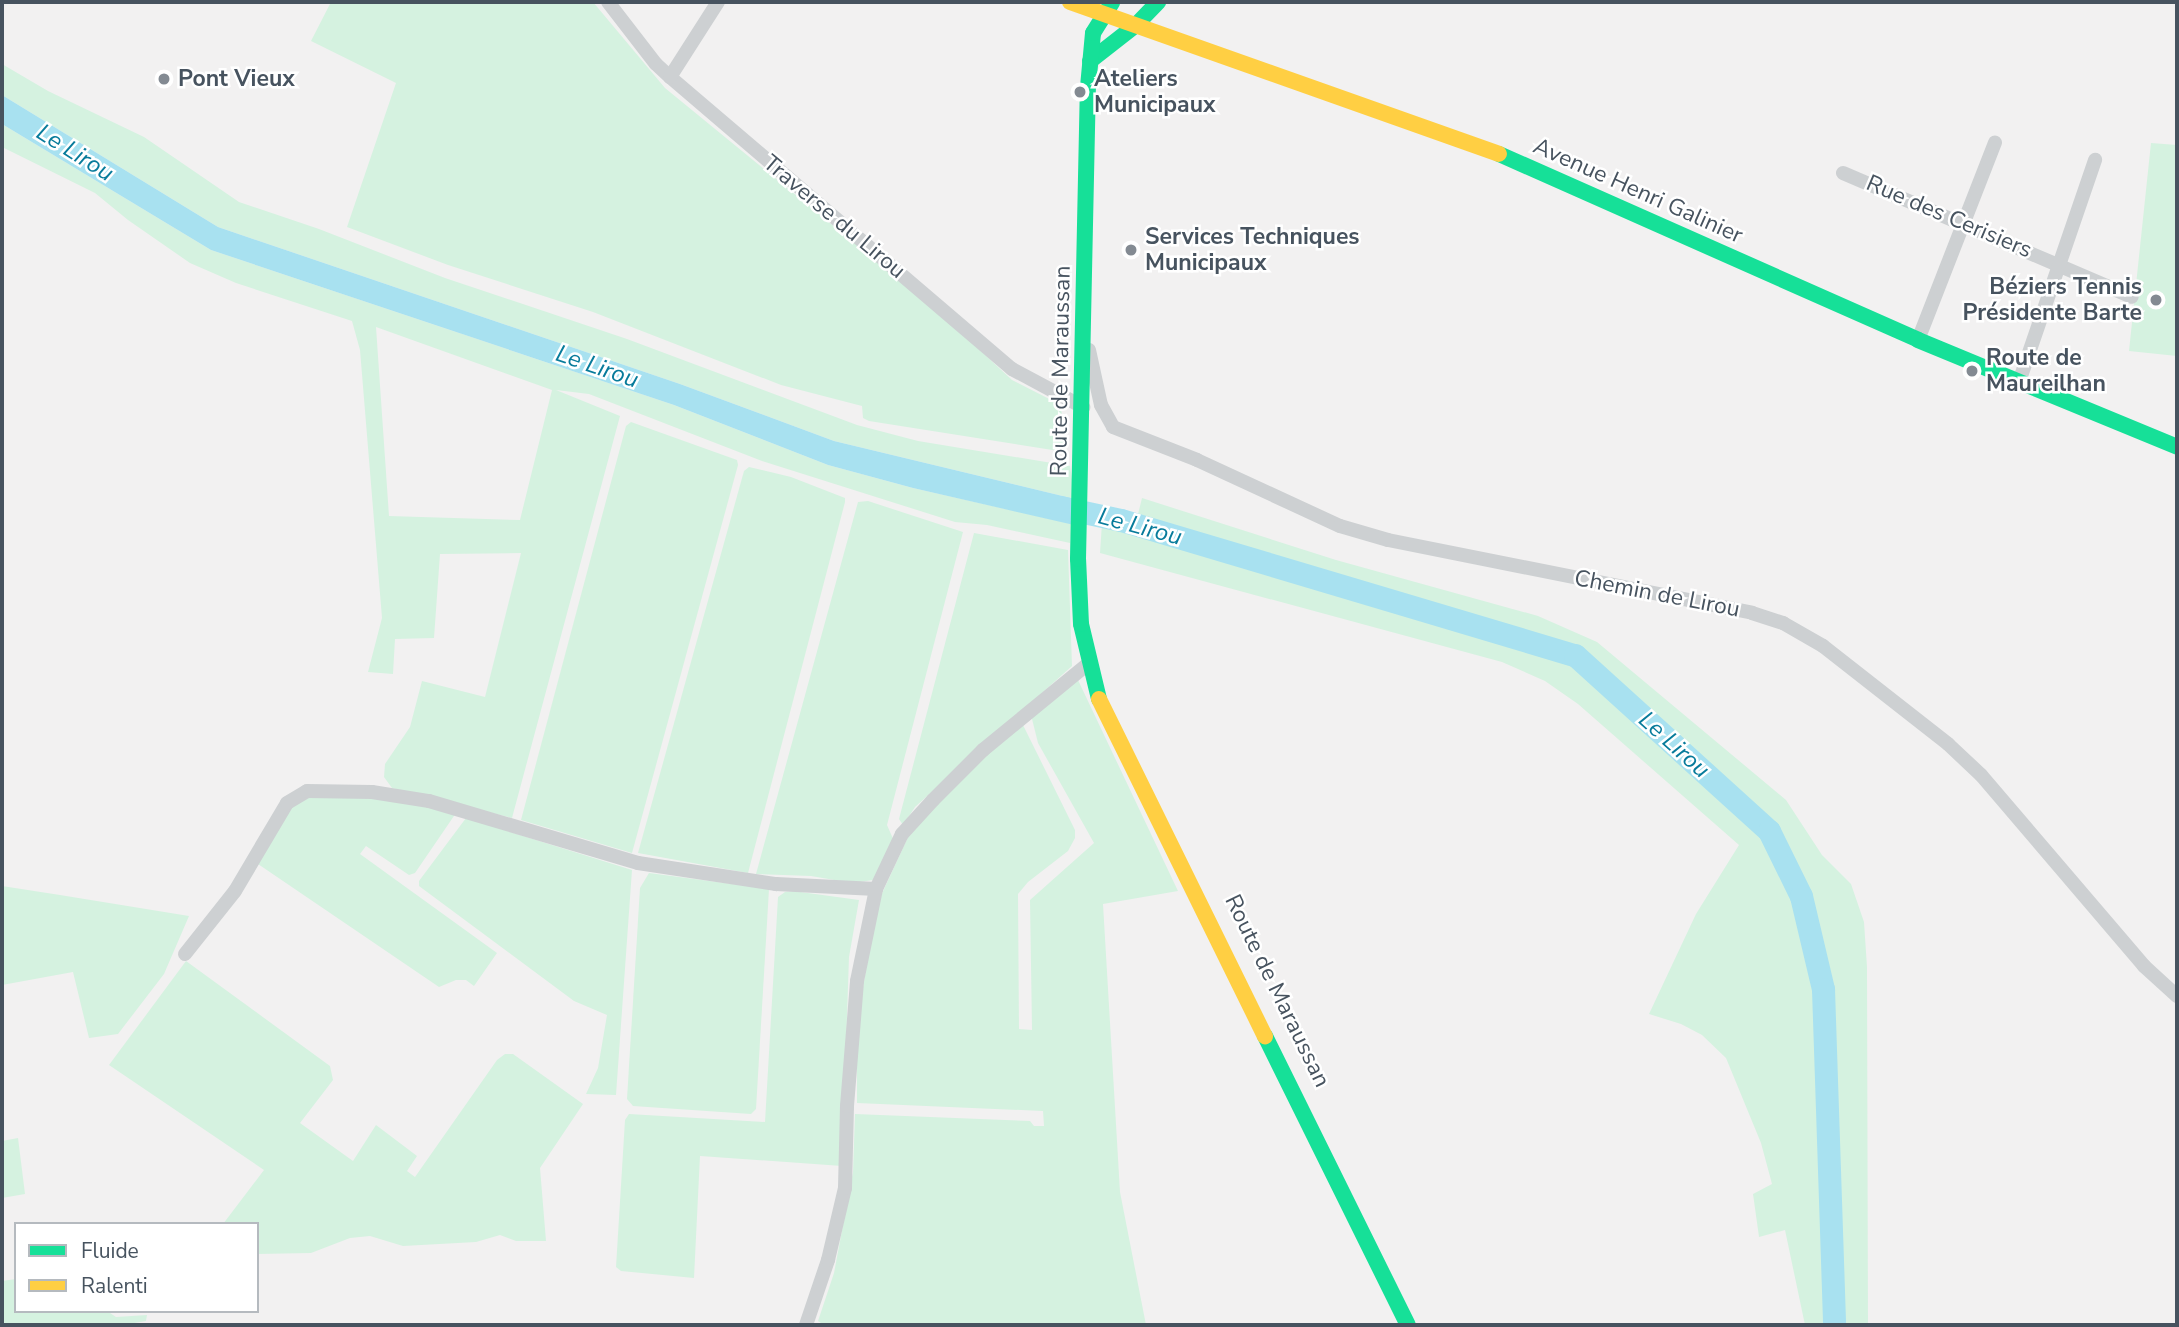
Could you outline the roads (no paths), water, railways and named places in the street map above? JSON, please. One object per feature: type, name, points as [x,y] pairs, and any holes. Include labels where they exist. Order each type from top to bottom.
[{"type":"main road","name":"Avenue Henri Galinier","points":[[1070,2],[1107,8],[1136,25],[1476,144],[1919,340],[2177,447]]},
{"type":"main road","points":[[1090,61],[1136,25],[1158,2]]},
{"type":"main road","name":"Route de Maraussan","points":[[1107,8],[1093,33],[1090,61],[1079,544],[1081,624],[1089,663],[1408,1325]]},
{"type":"main road","name":"Route de Maraussan","points":[[1226,948],[1416,1325]]},
{"type":"street","name":"Traverse du Lirou","points":[[608,2],[656,65],[1012,369],[1083,407]]},
{"type":"street","points":[[670,77],[718,2]]},
{"type":"street","points":[[1919,340],[1995,144]]},
{"type":"street","points":[[2019,382],[2095,160]]},
{"type":"street","name":"Rue des Cerisiers","points":[[1843,173],[1964,222],[2132,297]]},
{"type":"street","name":"Chemin de Lirou","points":[[1084,328],[1101,405],[1113,427],[1135,438],[1197,460],[1340,526],[1752,613],[1783,623],[1823,646],[1948,744],[1981,775],[2144,966],[2177,996]]},
{"type":"street","points":[[806,1325],[828,1260],[845,1188],[848,1092],[857,981],[876,889],[902,834],[933,800],[984,750],[1089,663]]},
{"type":"street","points":[[185,954],[235,891],[287,803],[307,791],[372,792],[429,801],[638,863],[776,884],[876,889]]},
{"type":"water","points":[[2,95],[218,227],[680,384],[834,441],[1075,499],[1074,525],[913,488],[828,465],[674,405],[211,250],[2,124]]},
{"type":"waterway","name":"Le Lirou","points":[[1060,507],[1121,520],[1575,655],[1769,831],[1801,896],[1823,989],[1834,1325]]},
{"type":"place","name":"Pont Vieux","points":[[164,79]]},
{"type":"place","name":"Ateliers Municipaux","points":[[1080,92]]},
{"type":"place","name":"Services Techniques Municipaux","points":[[1131,250]]},
{"type":"place","name":"Béziers Tennis Présidente Barte","points":[[2156,300]]},
{"type":"place","name":"Route de Maureilhan","points":[[1972,371]]}]
